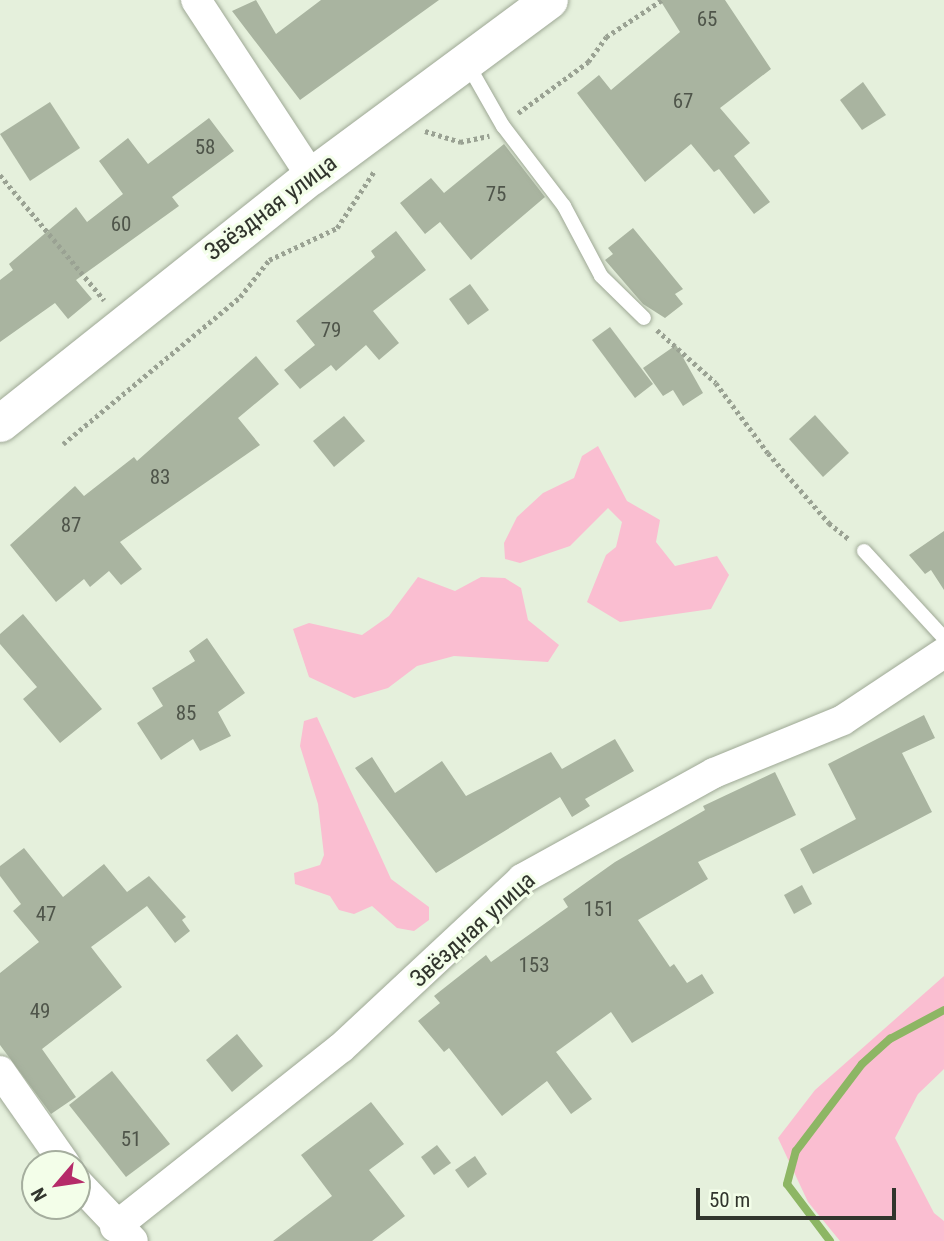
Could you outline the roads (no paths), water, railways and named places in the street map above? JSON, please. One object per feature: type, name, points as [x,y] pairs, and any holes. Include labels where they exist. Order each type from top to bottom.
[{"type":"street","points":[[196,0],[311,176]]},
{"type":"street","name":"Звёздная улица","points":[[0,423],[123,322],[311,176],[549,0]]},
{"type":"street","name":"Звёздная улица","points":[[124,1234],[341,1048],[522,879],[714,773],[843,720],[944,653]]},
{"type":"street","points":[[0,1072],[55,1150]]},
{"type":"street","points":[[91,1197],[124,1234]]},
{"type":"lane","points":[[466,61],[503,126],[564,206],[601,276],[644,318]]},
{"type":"lane","points":[[864,551],[944,638]]},
{"type":"waterway","points":[[830,1241],[787,1184],[796,1151],[862,1064],[890,1039],[944,1010]]}]
